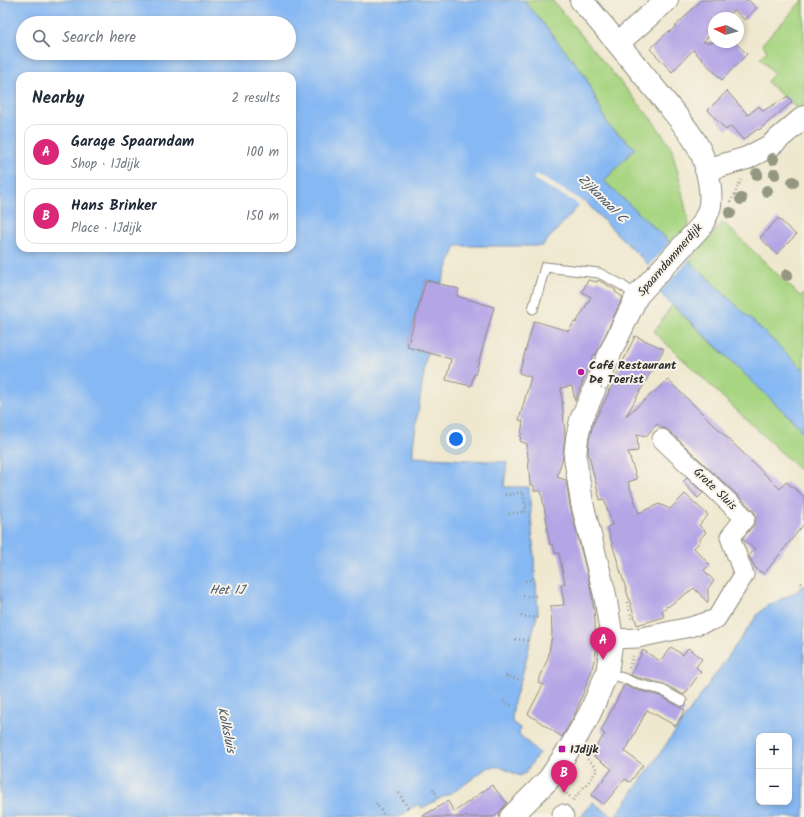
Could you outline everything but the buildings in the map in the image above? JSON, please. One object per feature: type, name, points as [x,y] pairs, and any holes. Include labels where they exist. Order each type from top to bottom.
[{"type":"street","points":[[581,0],[682,122],[696,142],[706,170],[747,158],[770,146],[804,117]]},
{"type":"street","points":[[618,43],[667,0]]},
{"type":"street","name":"Spaarndammerdijk","points":[[612,639],[605,595],[582,503],[576,457],[577,438],[581,420],[595,384],[644,289],[702,225],[710,204],[710,187],[706,170]]},
{"type":"street","name":"Grote Sluis","points":[[612,639],[638,638],[690,627],[716,619],[744,575],[730,538],[745,518],[662,439]]},
{"type":"street","points":[[511,817],[549,779],[590,714],[607,673],[612,639]]},
{"type":"lane","points":[[533,309],[545,267],[599,273],[620,284],[644,289]]},
{"type":"lane","points":[[607,673],[634,683],[662,690],[682,701]]},
{"type":"path","points":[[601,387],[610,391]]},
{"type":"path","points":[[606,393],[609,387]]},
{"type":"path","points":[[505,495],[523,492],[526,511],[509,514]]},
{"type":"path","points":[[525,505],[530,504]]},
{"type":"path","points":[[525,581],[536,579]]},
{"type":"path","points":[[523,596],[537,596]]},
{"type":"path","points":[[626,599],[638,638]]},
{"type":"path","points":[[521,616],[539,618]]},
{"type":"path","points":[[515,639],[531,641]]},
{"type":"path","points":[[506,676],[520,680]]},
{"type":"path","points":[[503,701],[513,706]]},
{"type":"path","points":[[574,800],[597,770],[592,763],[585,758]]},
{"type":"path","points":[[433,789],[439,799]]},
{"type":"path","points":[[399,793],[409,810]]},
{"type":"path","points":[[376,803],[385,817]]},
{"type":"green space","points":[[524,0],[552,0],[653,121],[671,147],[689,225],[674,246],[604,181],[635,148],[608,125],[584,74]]},
{"type":"green space","points":[[803,0],[804,105],[798,110],[767,82],[774,73],[760,58],[767,51],[762,44]]},
{"type":"green space","points":[[723,222],[800,296],[803,294],[804,295],[804,370],[689,261]]},
{"type":"green space","points":[[672,305],[798,426],[799,425],[801,427],[799,429],[803,433],[804,432],[804,474],[654,332]]},
{"type":"water","name":"Het IJ","points":[[0,0],[524,0],[584,74],[608,125],[635,148],[604,181],[804,370],[803,433],[799,429],[800,427],[786,413],[785,414],[724,354],[723,355],[723,353],[670,302],[669,303],[659,292],[667,283],[584,200],[542,246],[456,246],[441,284],[426,280],[407,347],[427,352],[413,446],[413,457],[507,462],[504,487],[529,487],[538,611],[514,702],[512,722],[520,728],[519,734],[539,753],[525,773],[520,776],[500,767],[488,767],[460,788],[422,808],[418,804],[399,817],[0,817]]},
{"type":"water","points":[[804,585],[804,817],[615,817],[758,614],[767,606],[796,592]]},
{"type":"water","points":[[593,802],[613,817],[582,817]]},
{"type":"pier","points":[[536,174],[584,203],[580,207],[575,202],[533,179]]},
{"type":"pier","points":[[672,241],[690,259],[661,291],[659,290],[664,284],[647,267]]},
{"type":"place","name":"Café Restaurant De Toerist","points":[[581,372]]},
{"type":"place","name":"Garage Spaarndam","points":[[603,660]]},
{"type":"place","name":"IJdijk","points":[[562,749]]},
{"type":"place","name":"Hans Brinker","points":[[564,793]]},
{"type":"water label","name":"Zijkanaal C","points":[[602,199]]},
{"type":"water label","name":"Kolksluis","points":[[226,730]]}]
